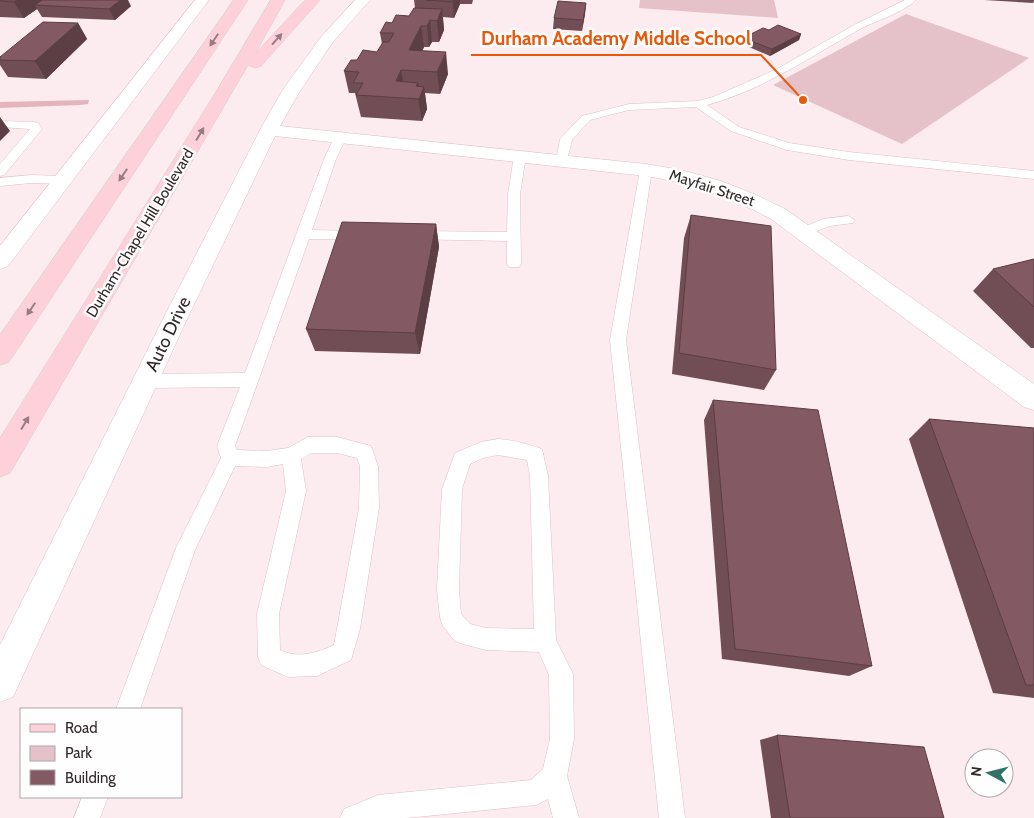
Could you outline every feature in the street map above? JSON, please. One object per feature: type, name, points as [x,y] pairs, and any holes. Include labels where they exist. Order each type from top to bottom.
[{"type":"main road","points":[[0,355],[242,0]]},
{"type":"main road","name":"Durham-Chapel Hill Boulevard","points":[[0,464],[220,100],[278,0]]},
{"type":"main road","points":[[220,100],[313,0]]},
{"type":"street","points":[[0,262],[202,0]]},
{"type":"street","name":"Auto Drive","points":[[0,684],[269,130],[291,91],[326,40],[363,0]]},
{"type":"street","name":"Mayfair Street","points":[[269,130],[341,136],[646,170],[690,178],[727,190],[755,201],[804,232],[1034,400]]},
{"type":"lane","points":[[562,161],[566,139],[586,118],[629,107],[698,104],[717,99],[781,71],[859,26],[912,0]]},
{"type":"lane","points":[[698,104],[735,128],[787,146],[849,156],[1034,175]]},
{"type":"lane","points":[[0,124],[34,124],[36,129],[2,177]]},
{"type":"lane","points":[[128,708],[186,548],[230,458],[226,446],[330,159],[341,136]]},
{"type":"lane","points":[[514,264],[514,194],[520,156]]},
{"type":"lane","points":[[646,170],[618,340],[672,818]]},
{"type":"lane","points":[[2,177],[63,180]]},
{"type":"lane","points":[[804,232],[828,222],[848,220]]},
{"type":"lane","points":[[303,234],[371,235]]},
{"type":"lane","points":[[401,236],[514,237]]},
{"type":"lane","points":[[146,381],[251,380]]},
{"type":"lane","points":[[230,458],[267,459],[291,455],[308,445],[337,444],[364,452],[369,466],[368,508],[349,629],[343,652],[316,665],[288,666],[269,657],[268,614],[296,491],[291,455]]},
{"type":"lane","points":[[545,641],[486,639],[463,633],[451,618],[448,590],[452,489],[462,459],[478,450],[509,446],[535,455],[539,476],[545,641],[561,674],[562,739],[554,776],[566,818]]},
{"type":"lane","points":[[353,818],[378,808],[536,792],[554,776]]},
{"type":"lane","points":[[87,818],[95,798]]},
{"type":"green space","points":[[640,0],[774,0],[778,18],[639,8]]},
{"type":"green space","points":[[906,14],[1029,58],[902,144],[773,85]]},
{"type":"shaded area","points":[[89,100],[88,104],[80,105],[0,108],[0,102]]},
{"type":"building","points":[[0,0],[17,0],[14,2]]},
{"type":"building","points":[[42,0],[120,0],[109,9],[35,5]]},
{"type":"building","points":[[426,0],[454,0],[453,2]]},
{"type":"building","points":[[558,1],[586,3],[583,20],[554,18]]},
{"type":"building","points":[[414,8],[442,9],[437,21],[430,20],[427,26],[421,26],[409,50],[446,52],[437,72],[401,70],[396,81],[418,83],[416,86],[424,87],[419,99],[356,95],[363,83],[353,83],[359,72],[344,71],[351,60],[357,60],[363,50],[377,52],[383,42],[389,42],[394,33],[380,33],[386,22],[392,23],[396,15],[409,16]]},
{"type":"building","points":[[43,22],[78,23],[35,61],[0,60],[0,57]]},
{"type":"building","points":[[778,25],[801,34],[772,49],[743,38],[763,28],[769,30]]},
{"type":"building","points":[[691,215],[771,226],[776,370],[679,353]]},
{"type":"building","points":[[342,222],[436,224],[415,333],[306,329]]},
{"type":"building","points":[[1034,259],[1034,307],[993,269]]},
{"type":"building","points":[[713,400],[818,410],[872,666],[735,649]]},
{"type":"building","points":[[929,419],[1034,428],[1034,685],[1026,685]]},
{"type":"building","points":[[777,735],[924,747],[944,818],[790,818]]},
{"type":"place","name":"Durham Academy Middle School","points":[[803,100]]}]
